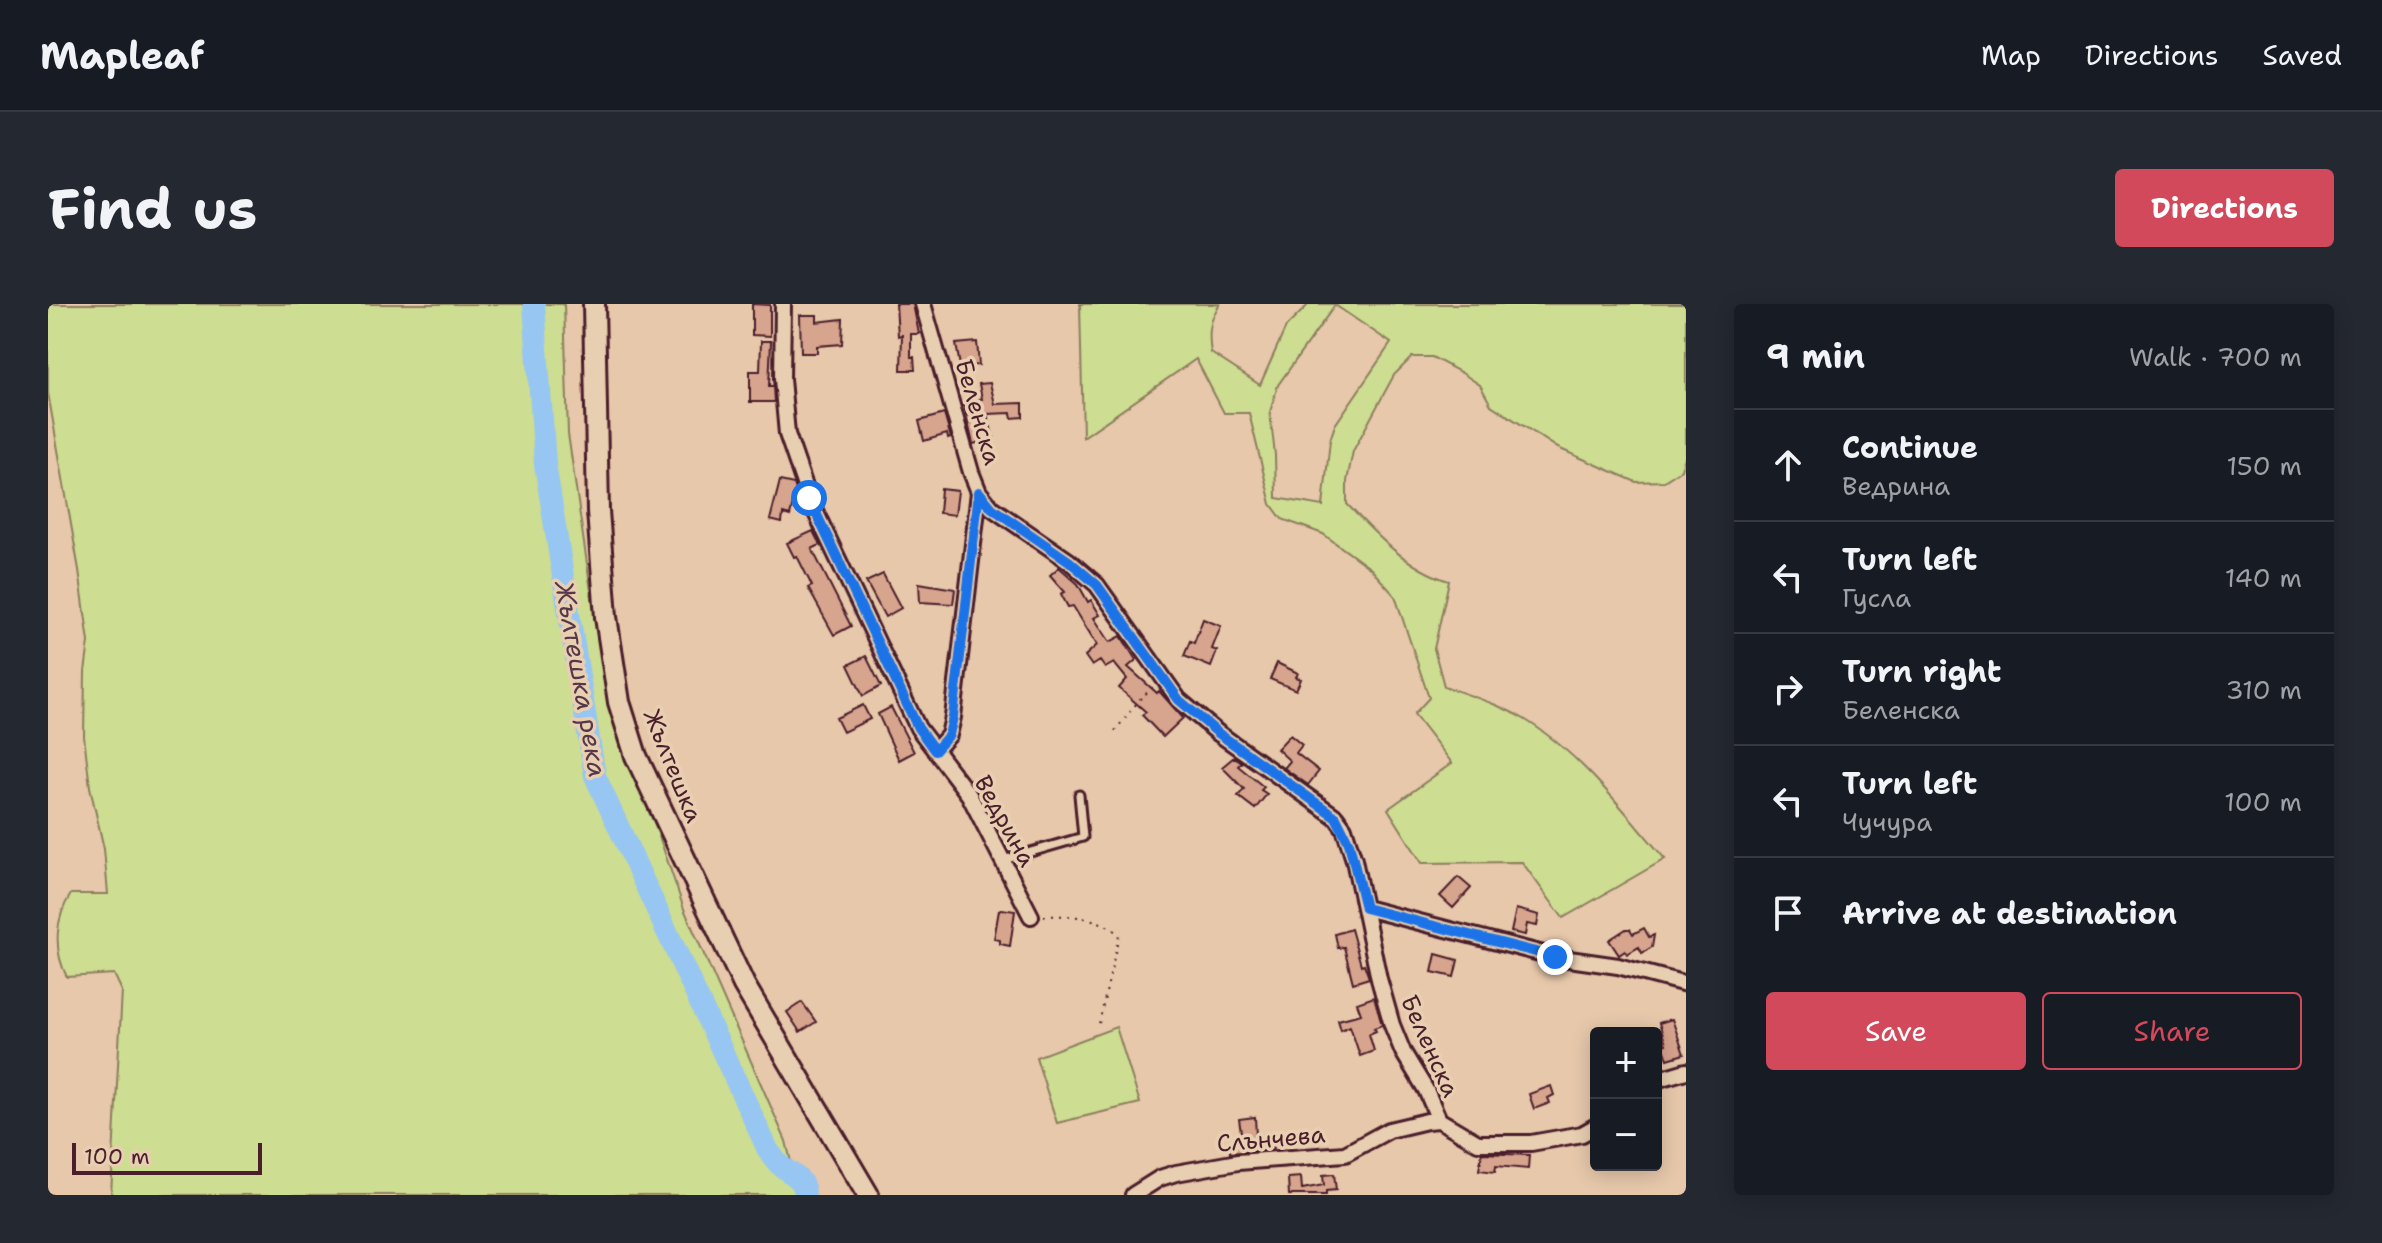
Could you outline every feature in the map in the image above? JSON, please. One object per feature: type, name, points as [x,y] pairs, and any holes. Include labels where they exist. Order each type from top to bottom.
[{"type":"main road","name":"Жълтешка","points":[[594,304],[598,511],[606,617],[619,702],[636,756],[744,985],[868,1195]]},
{"type":"street","name":"Ведрина","points":[[783,304],[782,379],[787,434],[809,498],[918,728],[969,795],[1031,916]]},
{"type":"street","name":"Беленска","points":[[923,304],[979,492],[992,508],[1069,561],[1097,585],[1179,700],[1218,733],[1336,817],[1349,843],[1392,1025],[1439,1120]]},
{"type":"street","points":[[935,751],[949,735],[953,717],[979,492]]},
{"type":"street","points":[[1365,908],[1555,957],[1630,969],[1686,984]]},
{"type":"street","points":[[1662,1078],[1686,1071]]},
{"type":"street","points":[[1439,1120],[1478,1143],[1531,1143],[1582,1134],[1590,1129]]},
{"type":"street","name":"Слънчева","points":[[1133,1195],[1160,1178],[1176,1173],[1238,1162],[1345,1154],[1389,1130],[1439,1120]]},
{"type":"lane","points":[[1003,860],[1083,837],[1079,795]]},
{"type":"path","points":[[1115,731],[1140,699],[1163,677]]},
{"type":"path","points":[[1031,916],[1065,915],[1107,923],[1119,935],[1098,1028]]},
{"type":"green space","points":[[48,304],[564,304],[568,434],[603,673],[684,909],[786,1141],[799,1195],[111,1195],[122,991],[114,974],[67,977],[58,945],[59,924],[71,894],[108,894],[104,849],[90,787],[84,736],[85,672],[89,642],[48,393]]},
{"type":"green space","points":[[1080,304],[1220,304],[1210,327],[1211,353],[1260,385],[1286,327],[1309,304],[1686,304],[1686,454],[1681,470],[1664,481],[1636,482],[1558,448],[1491,405],[1480,385],[1462,373],[1432,357],[1412,357],[1394,375],[1353,451],[1347,481],[1347,504],[1369,527],[1406,560],[1449,581],[1434,649],[1444,686],[1505,709],[1544,733],[1600,783],[1665,859],[1563,918],[1522,862],[1422,863],[1388,809],[1452,763],[1414,714],[1429,698],[1395,596],[1371,569],[1323,534],[1282,519],[1271,504],[1249,413],[1224,413],[1196,359],[1083,437]],"holes":[[[1335,305],[1391,343],[1335,425],[1330,440],[1323,506],[1276,498],[1270,412],[1278,385]]]},
{"type":"green space","points":[[1116,1027],[1140,1103],[1057,1123],[1036,1057]]},
{"type":"building","points":[[752,304],[770,305],[770,336],[752,335]]},
{"type":"building","points":[[896,304],[913,304],[919,334],[911,334],[911,357],[914,357],[915,370],[901,370],[902,335],[898,336]]},
{"type":"building","points":[[800,315],[817,315],[817,322],[843,319],[842,344],[817,346],[817,353],[801,353]]},
{"type":"building","points":[[761,341],[771,341],[769,386],[773,386],[774,402],[750,402],[750,371],[760,371]]},
{"type":"building","points":[[977,342],[979,365],[960,366],[956,344]]},
{"type":"building","points":[[990,383],[995,404],[1023,403],[1023,417],[1012,418],[1011,413],[987,414],[994,439],[973,444],[964,406],[975,405],[974,400],[982,399],[979,384]]},
{"type":"building","points":[[944,414],[951,438],[948,439],[947,434],[924,441],[919,421]]},
{"type":"building","points":[[780,481],[794,484],[796,490],[790,516],[783,514],[782,523],[770,520]]},
{"type":"building","points":[[941,489],[958,491],[955,515],[939,513]]},
{"type":"building","points":[[813,531],[820,545],[812,549],[851,626],[834,635],[808,588],[812,586],[797,556],[794,557],[787,543]]},
{"type":"building","points":[[1059,567],[1078,584],[1088,602],[1091,600],[1100,615],[1094,618],[1110,642],[1121,636],[1136,660],[1128,667],[1157,693],[1159,691],[1183,718],[1163,737],[1142,715],[1146,712],[1119,688],[1127,679],[1114,663],[1105,668],[1100,661],[1092,666],[1085,656],[1097,645],[1073,606],[1068,607],[1061,594],[1065,592],[1050,575]]},
{"type":"building","points":[[883,574],[901,608],[885,617],[866,582]]},
{"type":"building","points":[[919,583],[955,589],[953,604],[920,602]]},
{"type":"building","points":[[1203,619],[1221,626],[1212,649],[1217,651],[1211,667],[1184,656],[1190,641],[1194,643]]},
{"type":"building","points":[[866,656],[881,686],[863,696],[848,665]]},
{"type":"building","points":[[1277,663],[1298,673],[1296,677],[1301,679],[1296,690],[1270,679]]},
{"type":"building","points":[[863,705],[870,719],[843,732],[836,718]]},
{"type":"building","points":[[891,707],[914,752],[899,760],[878,714]]},
{"type":"building","points":[[1290,735],[1302,745],[1296,753],[1319,771],[1308,785],[1284,768],[1290,761],[1277,749]]},
{"type":"building","points":[[1234,757],[1242,762],[1238,766],[1264,787],[1261,790],[1267,794],[1255,809],[1238,796],[1244,789],[1222,767]]},
{"type":"building","points":[[1458,877],[1471,888],[1453,908],[1440,896]]},
{"type":"building","points":[[1516,909],[1539,915],[1537,926],[1527,924],[1525,935],[1511,932]]},
{"type":"building","points":[[999,910],[1015,911],[1010,946],[994,939]]},
{"type":"building","points":[[1644,928],[1649,937],[1654,935],[1652,947],[1642,953],[1639,947],[1619,955],[1609,940],[1626,929],[1633,934]]},
{"type":"building","points":[[1351,929],[1361,965],[1364,964],[1369,978],[1353,983],[1344,947],[1338,948],[1335,934]]},
{"type":"building","points":[[1436,954],[1458,960],[1454,977],[1432,972]]},
{"type":"building","points":[[1374,997],[1382,1025],[1369,1034],[1374,1051],[1360,1056],[1350,1026],[1341,1030],[1338,1020],[1361,1014],[1357,1003]]},
{"type":"building","points":[[802,1002],[816,1022],[800,1032],[787,1012]]},
{"type":"building","points":[[1672,1019],[1684,1054],[1668,1059],[1659,1023]]},
{"type":"building","points":[[1551,1086],[1554,1095],[1548,1098],[1550,1103],[1534,1109],[1529,1094]]},
{"type":"building","points":[[1255,1117],[1256,1136],[1271,1134],[1274,1149],[1230,1153],[1229,1143],[1242,1140],[1239,1119]]},
{"type":"building","points":[[1482,1153],[1529,1155],[1528,1169],[1496,1166],[1495,1172],[1479,1170]]},
{"type":"building","points":[[1334,1174],[1336,1190],[1326,1191],[1326,1195],[1289,1195],[1288,1178],[1301,1177],[1302,1189],[1324,1185],[1323,1175]]},
{"type":"waterway","name":"Жълтешка река","points":[[534,304],[545,464],[595,776],[768,1150],[779,1164],[800,1181],[805,1195]]},
{"type":"route","points":[[809,498],[918,728],[935,751],[949,735],[953,717],[979,492],[992,508],[1069,561],[1097,585],[1179,700],[1218,733],[1336,817],[1349,843],[1365,908],[1555,957]]}]
